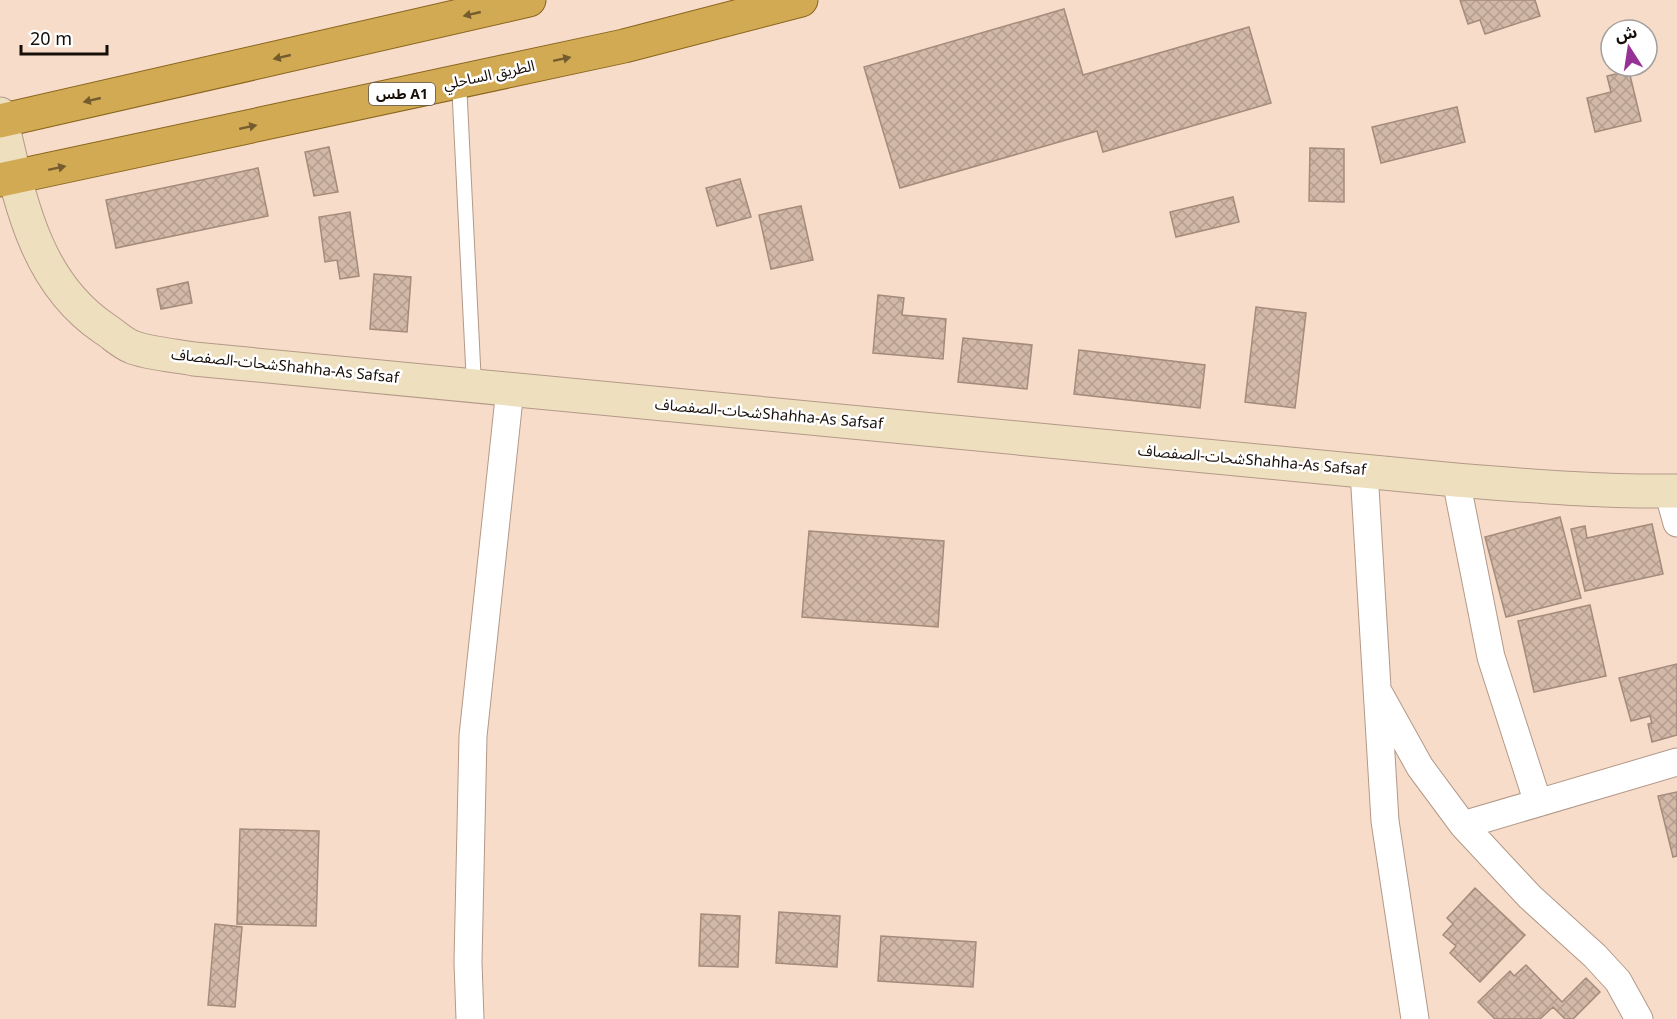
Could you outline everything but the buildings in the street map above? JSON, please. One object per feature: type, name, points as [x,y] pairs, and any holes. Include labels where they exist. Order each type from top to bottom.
[{"type":"highway","points":[[0,119],[529,0]]},
{"type":"highway","name":"الطريق الساحلي","points":[[7,179],[624,46],[801,0]]},
{"type":"main road","name":"شحات-الصفصافShahha-As Safsaf","points":[[0,119],[7,179],[51,273],[86,316],[132,347],[194,359],[1456,480],[1626,492],[1673,491]]},
{"type":"street","points":[[470,1019],[468,962],[473,736],[510,389]]},
{"type":"street","points":[[1364,471],[1385,821],[1415,1019]]},
{"type":"street","points":[[1456,480],[1491,657],[1538,803]]},
{"type":"street","points":[[1673,491],[1677,523]]},
{"type":"street","points":[[1377,688],[1420,767],[1463,825],[1530,897],[1595,956],[1618,981],[1639,1019]]},
{"type":"street","points":[[1463,825],[1677,762]]},
{"type":"lane","points":[[459,82],[474,385]]}]
